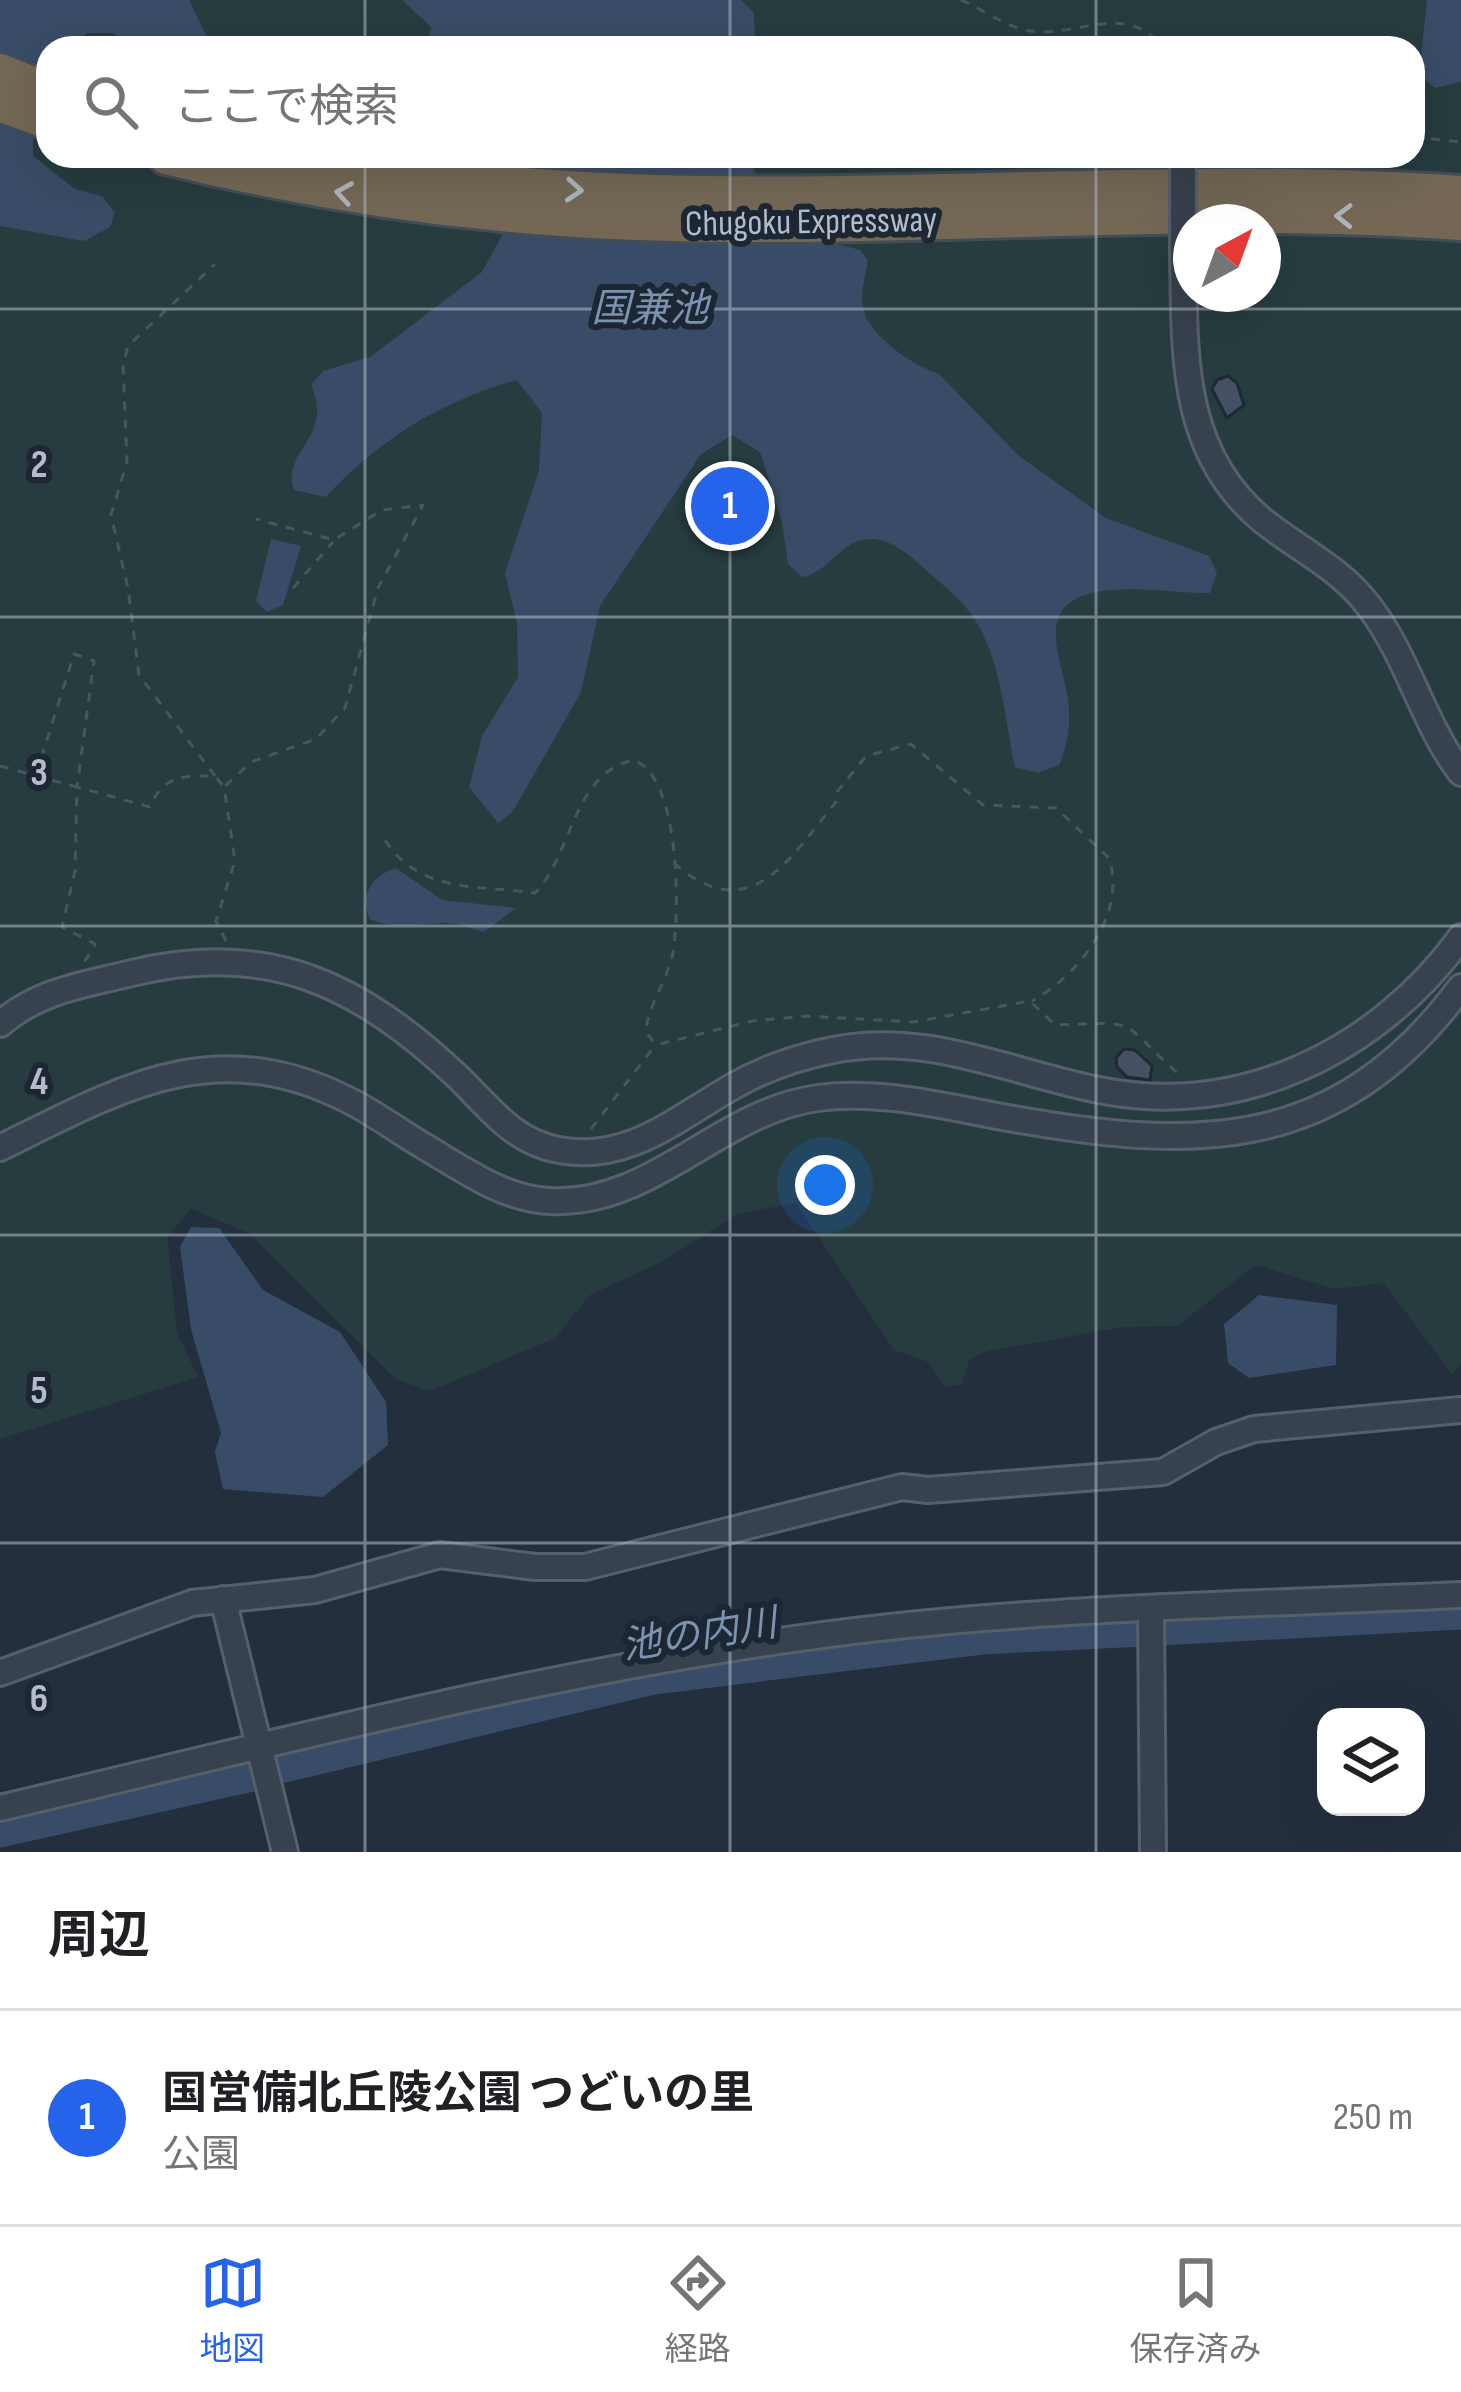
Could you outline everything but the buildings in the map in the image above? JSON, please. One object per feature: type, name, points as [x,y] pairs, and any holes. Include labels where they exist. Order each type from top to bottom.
[{"type":"highway","points":[[0,72],[36,86]]},
{"type":"highway","points":[[0,103],[36,116]]},
{"type":"highway","name":"Chugoku Expressway","points":[[217,168],[264,179],[458,195],[660,222],[782,209],[1250,187],[1461,194]]},
{"type":"highway","name":"Chugoku Expressway","points":[[346,168],[458,195]]},
{"type":"highway","name":"Chugoku Expressway","points":[[782,209],[1461,222]]},
{"type":"street","points":[[1183,168],[1186,367],[1200,437],[1238,497],[1340,575],[1372,610],[1456,758]]},
{"type":"street","points":[[0,1024],[53,992],[82,982],[173,965],[242,961],[294,971],[364,1004],[441,1062],[509,1128],[555,1150],[578,1152],[632,1146],[762,1072],[859,1046],[960,1052],[1101,1091],[1205,1094],[1276,1079],[1360,1038],[1408,1001],[1461,938]]},
{"type":"street","points":[[0,1148],[167,1072],[232,1067],[301,1081],[349,1100],[477,1177],[546,1202],[593,1200],[629,1188],[741,1123],[818,1098],[874,1096],[1088,1133],[1208,1138],[1300,1115],[1369,1082],[1408,1050],[1461,986]]},
{"type":"street","points":[[0,1673],[192,1603],[315,1591],[440,1555],[535,1567],[585,1567],[902,1487],[928,1490],[1163,1472],[1216,1442],[1254,1430],[1461,1410]]},
{"type":"street","points":[[0,1808],[705,1652],[939,1623],[1461,1595]]},
{"type":"street","points":[[223,1599],[285,1852]]},
{"type":"street","points":[[1150,1610],[1153,1852]]},
{"type":"path","points":[[961,0],[1014,28],[1036,32],[1127,21],[1153,36]]},
{"type":"path","points":[[1425,138],[1461,142]]},
{"type":"path","points":[[215,264],[128,346],[123,366],[127,463],[110,515],[128,588],[139,675],[224,787],[235,861],[216,921],[219,934],[242,961]]},
{"type":"path","points":[[224,787],[251,762],[316,739],[345,708],[378,588],[423,505],[370,515],[334,540],[293,588]]},
{"type":"path","points":[[256,519],[334,540]]},
{"type":"path","points":[[36,775],[74,654],[94,661],[77,787],[75,871],[62,927],[94,944],[83,964],[82,982]]},
{"type":"path","points":[[578,1152],[578,1136],[610,1107],[656,1045],[752,1022],[807,1016],[913,1022],[1030,1001],[1069,973],[1101,928],[1114,886],[1109,859],[1065,814],[1040,807],[983,806],[910,744],[866,756],[836,793],[836,802],[763,885],[735,892],[687,875],[673,863]]},
{"type":"path","points":[[385,840],[415,870],[437,881],[535,893],[588,794],[606,771],[633,760],[649,766],[661,785],[673,863],[673,952],[647,1021],[646,1032],[656,1045]]},
{"type":"path","points":[[0,766],[150,807],[157,790],[175,776],[214,776]]},
{"type":"path","points":[[1030,1001],[1055,1025],[1106,1020],[1131,1027],[1205,1094]]},
{"type":"green space","points":[[0,0],[1461,0],[1461,1364],[1452,1374],[1384,1283],[1335,1289],[1256,1265],[1177,1326],[1124,1327],[987,1351],[969,1360],[962,1384],[944,1387],[928,1362],[894,1350],[796,1203],[737,1214],[663,1261],[590,1295],[555,1338],[431,1391],[397,1380],[249,1233],[191,1209],[167,1237],[177,1332],[198,1377],[0,1439]]},
{"type":"water","points":[[0,0],[189,0],[206,36],[36,36],[36,168],[48,168],[75,189],[102,196],[115,213],[110,227],[84,241],[0,226]]},
{"type":"water","points":[[402,0],[741,0],[754,13],[755,36],[429,36],[431,27]]},
{"type":"water","points":[[1427,0],[1461,0],[1461,82],[1435,88],[1425,80]]},
{"type":"water","name":"国兼池","points":[[499,168],[753,168],[793,232],[860,250],[868,260],[863,307],[883,339],[905,357],[939,374],[1019,456],[1106,518],[1209,556],[1217,573],[1210,593],[1110,590],[1077,598],[1064,608],[1056,636],[1069,708],[1065,750],[1059,765],[1038,773],[1015,767],[994,664],[963,604],[909,555],[880,540],[852,544],[802,577],[788,564],[782,522],[760,452],[732,435],[701,454],[600,606],[581,692],[513,811],[498,823],[469,787],[482,736],[518,677],[517,623],[505,573],[539,471],[542,413],[517,380],[463,399],[412,425],[366,458],[326,497],[294,490],[292,476],[316,418],[311,385],[323,371],[370,357],[482,272],[504,232]]},
{"type":"water","points":[[271,539],[301,546],[283,605],[267,612],[256,601]]},
{"type":"water","points":[[396,868],[442,900],[516,908],[484,932],[452,923],[399,926],[370,919],[366,902],[370,888]]},
{"type":"water","points":[[191,1227],[219,1228],[263,1290],[340,1332],[386,1402],[388,1445],[323,1497],[223,1489],[215,1452],[221,1433],[191,1329],[180,1247]]},
{"type":"water","points":[[1259,1295],[1337,1305],[1336,1365],[1249,1378],[1228,1363],[1224,1324]]},
{"type":"waterway","name":"池の内川","points":[[1159,1629],[1461,1613]]},
{"type":"waterway","name":"池の内川","points":[[276,1768],[653,1678],[982,1638],[1142,1630]]},
{"type":"waterway","name":"池の内川","points":[[0,1831],[256,1774]]},
{"type":"place","name":"国営備北丘陵公園 つどいの里","points":[[730,506]]}]
